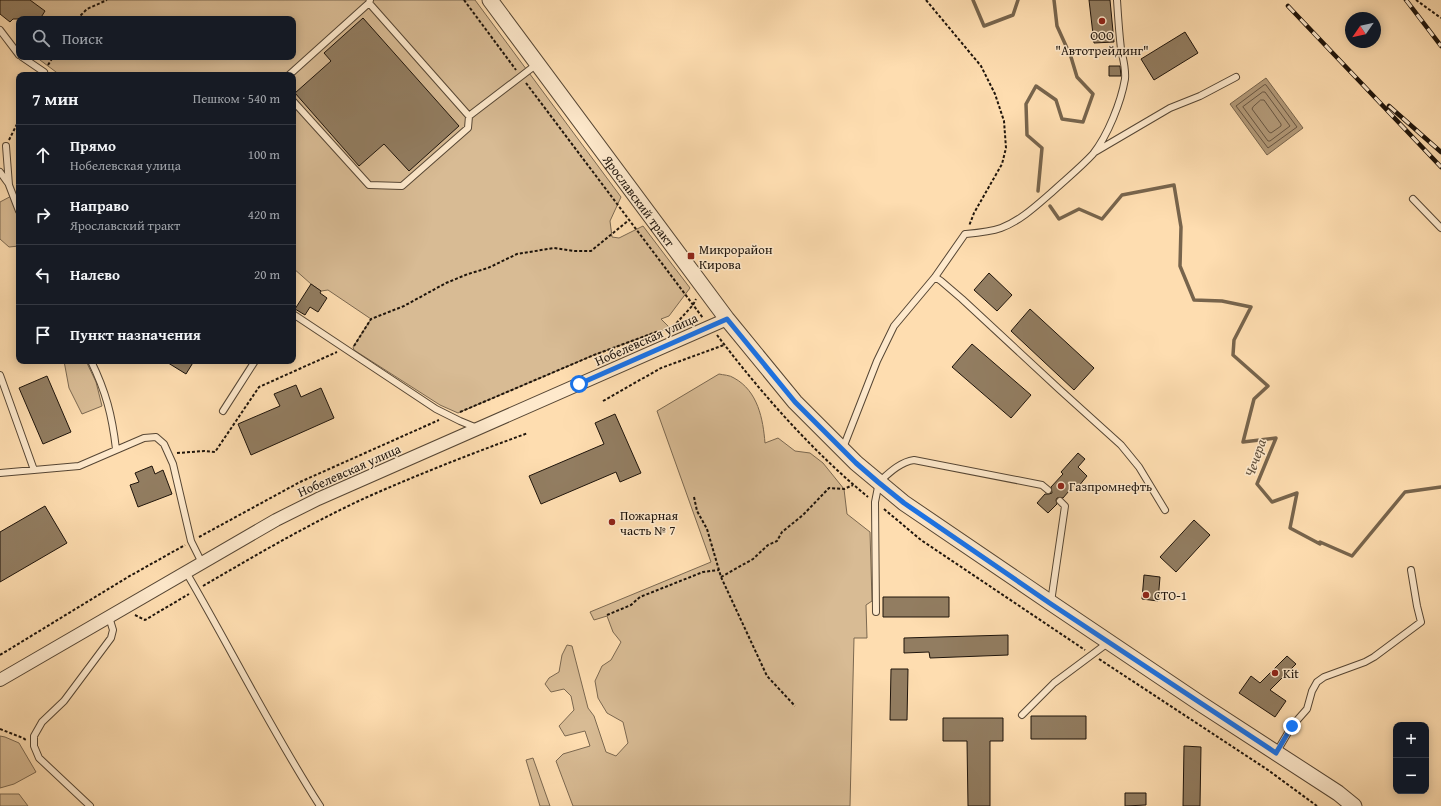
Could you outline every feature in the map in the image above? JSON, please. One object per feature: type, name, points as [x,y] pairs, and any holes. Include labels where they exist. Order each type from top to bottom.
[{"type":"street","name":"Ярославский тракт","points":[[490,0],[727,319],[795,402],[842,450],[904,503],[1051,604],[1338,793],[1354,806]]},
{"type":"street","name":"Нобелевская улица","points":[[0,680],[276,520],[318,499],[727,319]]},
{"type":"lane","points":[[1094,153],[1112,122],[1125,79],[1125,66],[1117,0]]},
{"type":"lane","points":[[292,72],[370,2],[469,116],[468,128],[402,186],[369,186],[296,104]]},
{"type":"lane","points":[[0,30],[16,51]]},
{"type":"lane","points":[[26,60],[44,72]]},
{"type":"lane","points":[[469,116],[537,64]]},
{"type":"lane","points":[[842,450],[877,361],[894,326],[935,277],[965,234],[1002,228],[1017,220],[1034,208],[1094,153],[1170,108],[1200,96],[1236,77]]},
{"type":"lane","points":[[6,146],[9,185]]},
{"type":"lane","points":[[0,172],[9,185],[16,203]]},
{"type":"lane","points":[[1414,199],[1441,228]]},
{"type":"lane","points":[[935,277],[942,281],[962,299],[1121,445],[1139,467],[1165,510]]},
{"type":"lane","points":[[296,316],[436,409],[478,428]]},
{"type":"lane","points":[[92,364],[102,383],[108,403],[113,422],[116,449]]},
{"type":"lane","points":[[223,411],[253,364]]},
{"type":"lane","points":[[0,375],[34,470]]},
{"type":"lane","points":[[0,473],[79,466],[144,438],[156,437],[164,444],[173,464],[192,541],[202,563]]},
{"type":"lane","points":[[876,612],[875,502],[878,482],[900,465],[907,461],[914,460],[1042,485],[1048,490]]},
{"type":"lane","points":[[1051,604],[1065,506],[1060,501]]},
{"type":"lane","points":[[1276,753],[1292,726],[1307,709],[1312,691],[1317,682],[1334,672],[1370,660],[1421,622],[1411,570]]},
{"type":"lane","points":[[186,572],[294,767],[320,806]]},
{"type":"lane","points":[[90,806],[39,758],[34,746],[34,736],[42,722],[64,701],[111,638],[113,630],[109,617]]},
{"type":"lane","points":[[1022,715],[1054,683],[1109,642]]},
{"type":"path","points":[[80,16],[87,9],[107,0]]},
{"type":"path","points":[[168,452],[214,452],[259,387],[353,347],[371,319],[404,306],[446,283],[488,268],[517,254],[554,248],[574,251],[591,251],[630,220],[464,0]]},
{"type":"path","points":[[926,0],[981,66],[995,94],[1004,121],[1006,148],[1002,164],[974,213],[965,234]]},
{"type":"path","points":[[1416,0],[1441,18]]},
{"type":"path","points":[[0,655],[128,577],[300,482],[420,428],[594,355],[656,332],[671,329]]},
{"type":"path","points":[[603,401],[661,368],[724,345]]},
{"type":"path","points":[[128,607],[137,616],[145,620],[310,525],[365,498],[444,464],[528,433]]},
{"type":"path","points":[[721,577],[753,559],[768,545],[777,541],[782,532],[803,515],[829,488],[844,489],[853,485]]},
{"type":"path","points":[[694,497],[697,511],[707,530],[721,577],[767,676],[795,706]]},
{"type":"path","points":[[607,615],[631,605],[640,597],[703,572],[720,570]]},
{"type":"path","points":[[0,729],[23,738],[34,746]]},
{"type":"shaded area","points":[[30,0],[475,0],[621,197],[610,221],[612,237],[619,238],[643,226],[690,288],[669,316],[661,319],[671,329],[656,332],[594,355],[458,413],[440,405],[354,350],[353,347],[371,319],[328,290],[321,291],[296,271],[296,72],[56,72],[40,60],[296,60],[296,16],[38,16]]},
{"type":"shaded area","points":[[16,194],[16,246],[9,247],[0,239],[0,202]]},
{"type":"shaded area","points":[[65,364],[87,364],[96,382],[102,406],[82,414],[69,388]]},
{"type":"shaded area","points":[[719,374],[732,377],[749,390],[761,415],[765,443],[778,438],[795,451],[810,453],[823,463],[844,489],[847,514],[870,532],[872,601],[866,605],[867,638],[854,638],[850,806],[573,806],[556,761],[563,754],[590,746],[585,731],[565,736],[559,726],[574,710],[571,696],[564,689],[551,692],[545,684],[549,678],[559,672],[562,655],[567,645],[572,646],[588,708],[594,716],[606,752],[616,756],[628,743],[623,722],[607,713],[598,698],[595,681],[602,666],[611,660],[621,642],[613,632],[607,616],[594,620],[590,612],[711,562],[657,411]]},
{"type":"shaded area","points":[[0,736],[19,743],[36,772],[14,784],[0,788]]},
{"type":"shaded area","points":[[533,758],[550,806],[540,806],[526,760]]},
{"type":"shaded area","points":[[0,794],[19,794],[28,806],[0,806]]},
{"type":"water","points":[[1266,78],[1303,128],[1267,155],[1230,104]]},
{"type":"building","points":[[0,0],[30,0],[45,11],[42,16],[16,16],[16,19],[13,19],[10,22],[0,14]]},
{"type":"building","name":"ООО \"Автотрейдинг\"","points":[[1089,0],[1110,0],[1114,42],[1094,43]]},
{"type":"building","points":[[363,18],[459,126],[409,171],[384,144],[359,166],[296,94],[296,92],[331,61],[324,53]]},
{"type":"building","points":[[1185,32],[1198,53],[1154,80],[1141,59]]},
{"type":"building","points":[[1109,66],[1120,66],[1121,76],[1109,76]]},
{"type":"building","points":[[989,273],[1012,295],[997,311],[974,290]]},
{"type":"building","points":[[311,284],[321,291],[320,293],[327,298],[318,312],[310,307],[305,315],[296,310]]},
{"type":"building","points":[[1030,309],[1094,368],[1074,390],[1011,331]]},
{"type":"building","points":[[972,344],[1031,395],[1011,418],[952,367]]},
{"type":"building","points":[[170,364],[192,364],[186,374]]},
{"type":"building","points":[[47,376],[71,432],[43,444],[19,388]]},
{"type":"building","points":[[296,385],[301,397],[321,388],[334,418],[251,455],[238,424],[280,406],[274,394]]},
{"type":"building","points":[[615,414],[641,473],[620,482],[616,472],[541,504],[529,476],[604,444],[595,423]]},
{"type":"building","points":[[1078,453],[1085,459],[1078,467],[1087,476],[1078,487],[1075,484],[1063,498],[1057,498],[1057,504],[1048,513],[1037,503],[1045,494],[1052,493],[1051,487],[1063,474],[1061,472]]},
{"type":"building","points":[[152,466],[155,474],[163,470],[172,494],[138,507],[130,485],[139,482],[135,473]]},
{"type":"building","points":[[45,506],[67,543],[0,582],[0,532]]},
{"type":"building","points":[[1194,520],[1210,535],[1176,572],[1160,557]]},
{"type":"building","points":[[1144,575],[1160,577],[1158,601],[1142,599]]},
{"type":"building","points":[[883,597],[949,597],[949,617],[883,617]]},
{"type":"building","points":[[1008,635],[1008,655],[930,658],[929,652],[904,653],[904,638]]},
{"type":"building","points":[[1287,656],[1296,664],[1270,690],[1286,701],[1275,717],[1239,693],[1251,676],[1260,683]]},
{"type":"building","points":[[891,669],[908,669],[907,720],[890,720]]},
{"type":"building","points":[[1031,716],[1086,716],[1086,739],[1031,739]]},
{"type":"building","points":[[943,718],[1003,718],[1003,741],[990,741],[990,806],[968,806],[967,741],[943,741]]},
{"type":"building","points":[[1184,746],[1201,747],[1200,806],[1183,806]]},
{"type":"building","points":[[1125,793],[1146,793],[1146,805],[1125,806]]},
{"type":"waterway","name":"Чечера","points":[[973,0],[984,26],[1013,15],[1018,0]]},
{"type":"waterway","name":"Чечера","points":[[1038,191],[1042,148],[1027,135],[1026,104],[1036,86],[1056,100],[1062,119],[1083,122],[1093,94],[1077,77],[1071,57],[1057,26],[1054,0]]},
{"type":"waterway","name":"Чечера","points":[[1050,206],[1059,219],[1079,209],[1102,219],[1122,195],[1174,185],[1181,227],[1180,266],[1194,300],[1222,301],[1251,307],[1234,340],[1233,355],[1268,386],[1254,399],[1243,442],[1276,438],[1257,484],[1272,502],[1297,493],[1290,528],[1320,544],[1320,542],[1352,556],[1405,492],[1441,487]]},
{"type":"railway","points":[[1406,0],[1441,46]]},
{"type":"railway","points":[[1288,6],[1441,167]]},
{"type":"railway","points":[[1389,106],[1441,152]]},
{"type":"place","name":"ООО \"Автотрейдинг\"","points":[[1102,21]]},
{"type":"place","name":"Микрорайон Кирова","points":[[691,256]]},
{"type":"place","name":"Газпромнефть","points":[[1061,486]]},
{"type":"place","name":"Пожарная часть № 7","points":[[612,522]]},
{"type":"place","name":"СТО-1","points":[[1146,595]]},
{"type":"place","name":"Kit","points":[[1275,673]]},
{"type":"route","points":[[579,384],[727,319],[795,402],[856,463],[904,503],[1051,604],[1276,753],[1292,726]]}]
